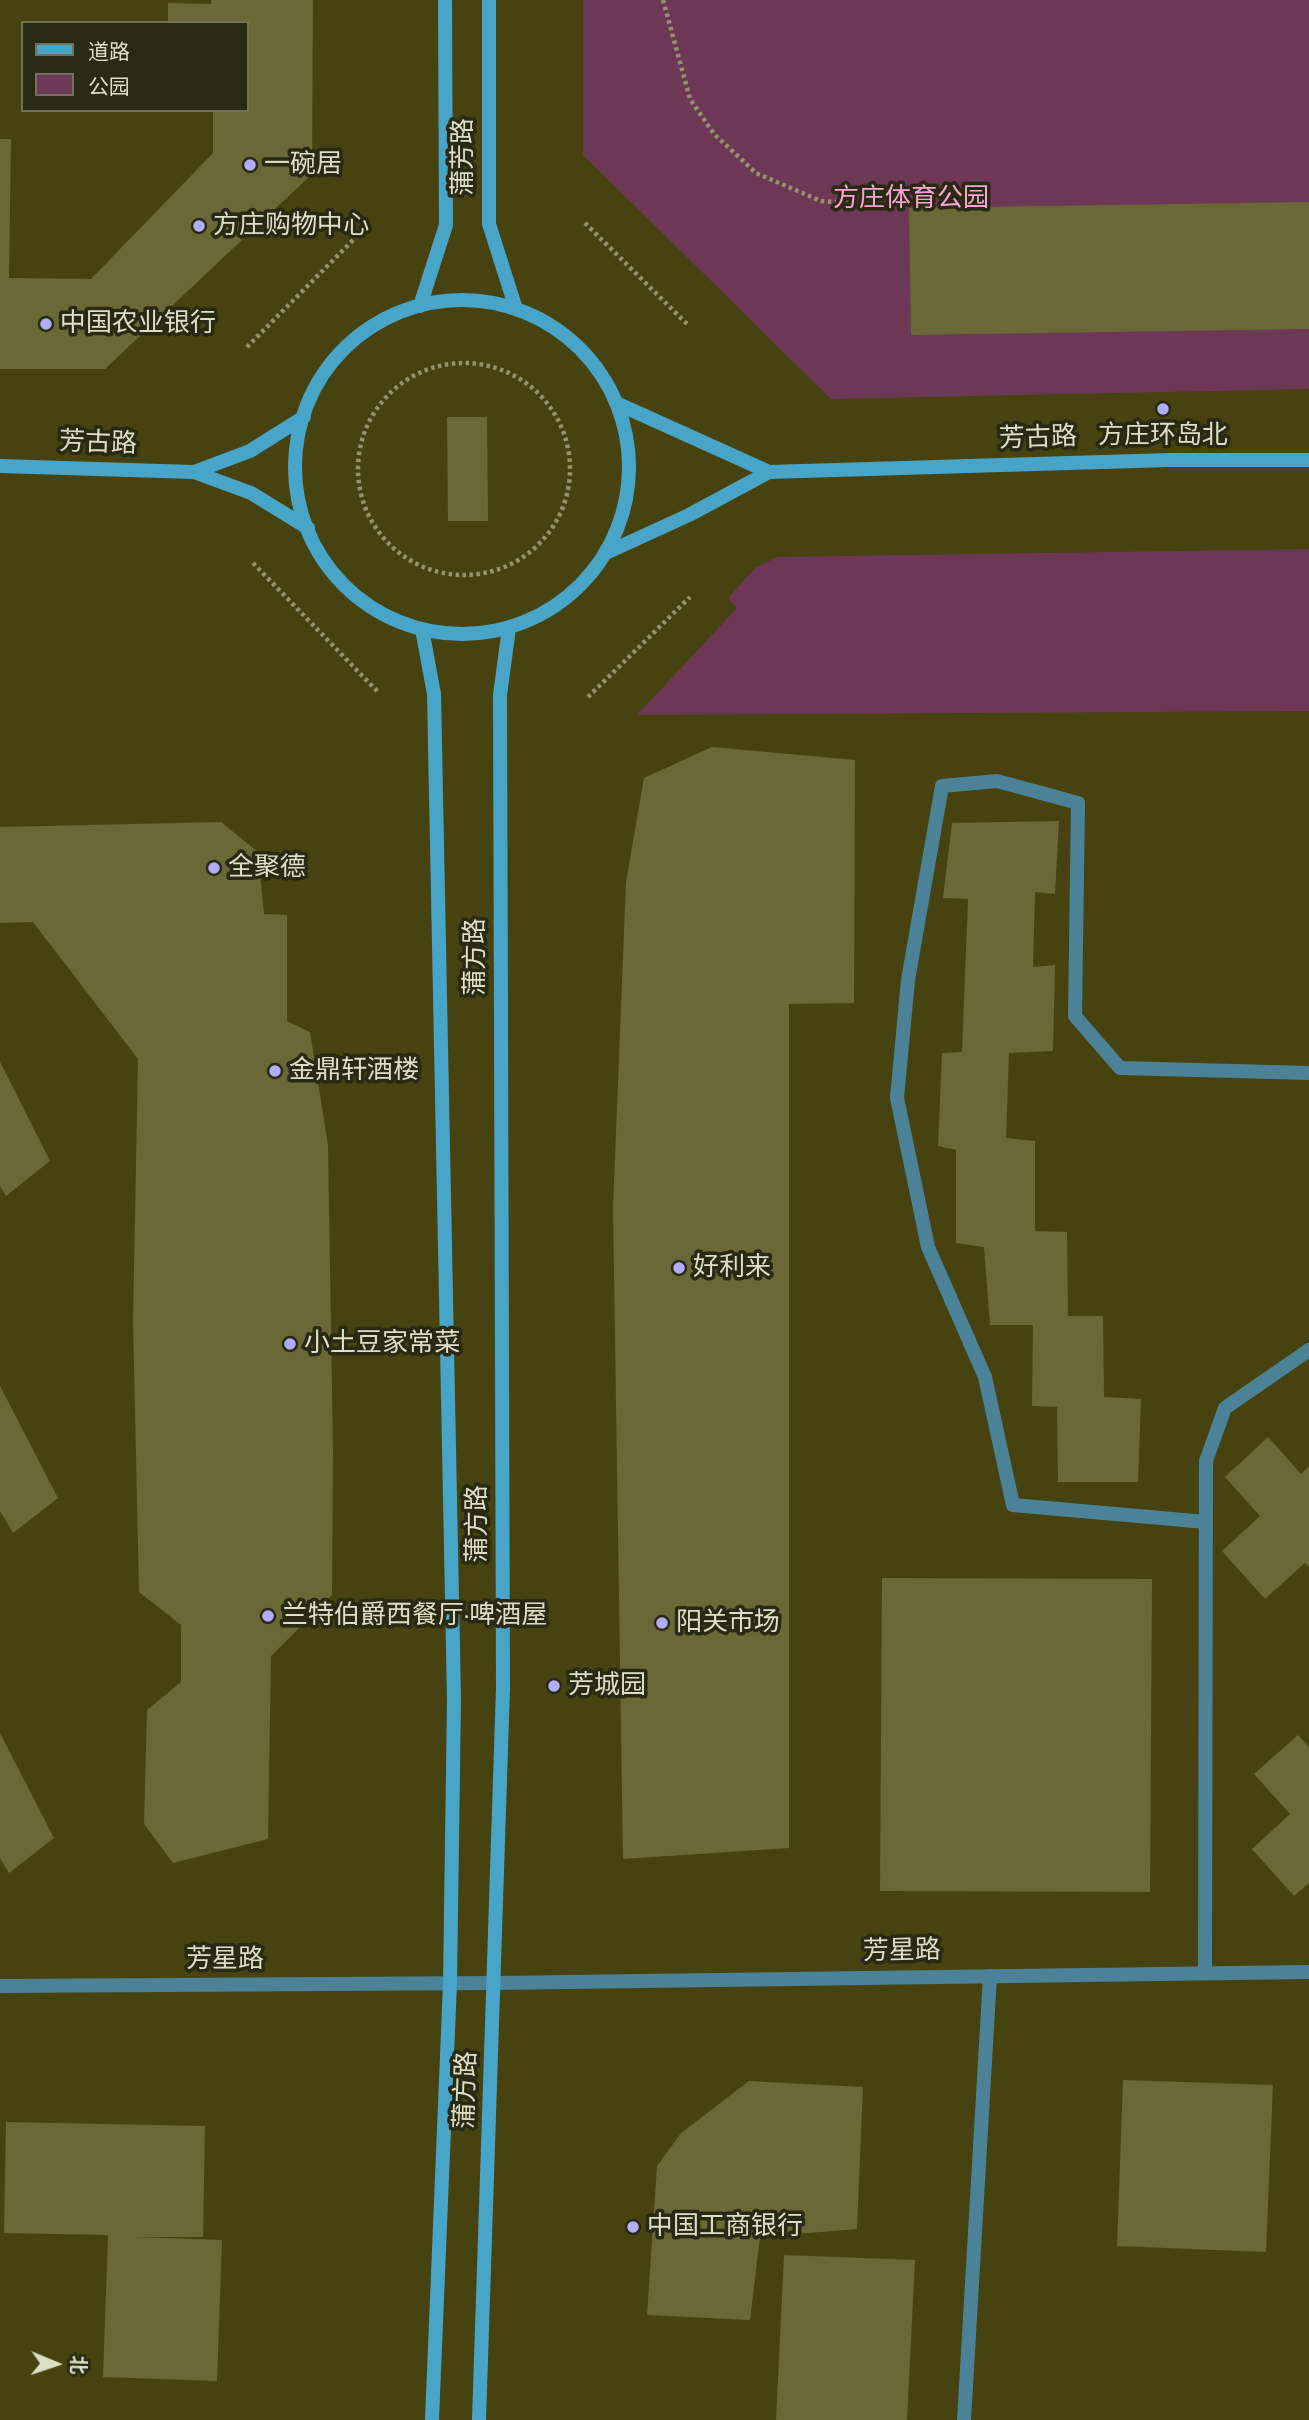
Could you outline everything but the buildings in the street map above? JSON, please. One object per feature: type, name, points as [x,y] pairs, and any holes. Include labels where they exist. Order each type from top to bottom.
[{"type":"street","name":"蒲芳路","points":[[420,306],[446,225],[445,0]]},
{"type":"street","name":"蒲芳路","points":[[489,0],[489,224],[516,309]]},
{"type":"street","points":[[468,300],[516,309],[547,323],[572,341],[601,375],[616,403],[626,436],[629,468],[621,520],[606,553],[569,596],[547,611],[509,628],[466,634],[422,629],[385,615],[362,601],[334,574],[308,528],[296,473],[304,417],[322,379],[348,347],[381,322],[420,306],[468,300]]},
{"type":"street","points":[[616,403],[769,472]]},
{"type":"street","points":[[194,472],[250,451],[304,417]]},
{"type":"street","name":"芳古路","points":[[769,472],[1169,460],[1309,460]]},
{"type":"street","name":"芳古路","points":[[0,466],[194,472]]},
{"type":"street","points":[[194,472],[251,493],[308,528]]},
{"type":"street","points":[[606,553],[689,515],[769,472]]},
{"type":"street","name":"蒲方路","points":[[479,2420],[503,1688],[500,695],[509,628]]},
{"type":"street","name":"蒲方路","points":[[422,629],[434,694],[454,1699],[450,1983],[432,2420]]},
{"type":"street","points":[[1206,1522],[1013,1505],[985,1377],[928,1247],[897,1098],[908,980],[942,786],[997,781],[1079,803],[1075,1016],[1120,1068],[1309,1073]]},
{"type":"street","points":[[1205,1972],[1206,1461],[1224,1408],[1309,1350]]},
{"type":"street","name":"芳星路","points":[[0,1986],[495,1983],[1309,1972]]},
{"type":"street","points":[[964,2420],[990,1976]]},
{"type":"path","points":[[663,0],[690,99],[714,134],[756,173],[821,201],[850,203]]},
{"type":"path","points":[[585,223],[688,325]]},
{"type":"path","points":[[247,347],[367,226]]},
{"type":"path","points":[[478,363],[508,372],[533,389],[549,405],[560,424],[568,445],[570,467],[562,511],[536,547],[513,564],[488,573],[461,576],[433,571],[408,560],[387,543],[368,515],[358,482],[359,448],[372,416],[392,390],[418,373],[447,364],[478,363]]},
{"type":"path","points":[[253,563],[378,692]]},
{"type":"path","points":[[588,697],[690,597]]},
{"type":"green space","name":"方庄体育公园","points":[[583,0],[1309,0],[1309,389],[831,399],[583,155]]},
{"type":"green space","points":[[1309,549],[1309,711],[637,715],[737,608],[728,598],[755,568],[777,557]]},
{"type":"place","name":"一碗居","points":[[250,165]]},
{"type":"place","name":"方庄购物中心","points":[[199,226]]},
{"type":"place","name":"中国农业银行","points":[[46,324]]},
{"type":"place","name":"方庄环岛北","points":[[1163,409]]},
{"type":"place","name":"全聚德","points":[[214,868]]},
{"type":"place","name":"金鼎轩酒楼","points":[[275,1071]]},
{"type":"place","name":"好利来","points":[[679,1268]]},
{"type":"place","name":"小土豆家常菜","points":[[290,1344]]},
{"type":"place","name":"兰特伯爵西餐厅·啤酒屋","points":[[268,1616]]},
{"type":"place","name":"阳关市场","points":[[662,1623]]},
{"type":"place","name":"芳城园","points":[[554,1686]]},
{"type":"place","name":"中国工商银行","points":[[633,2227]]}]
